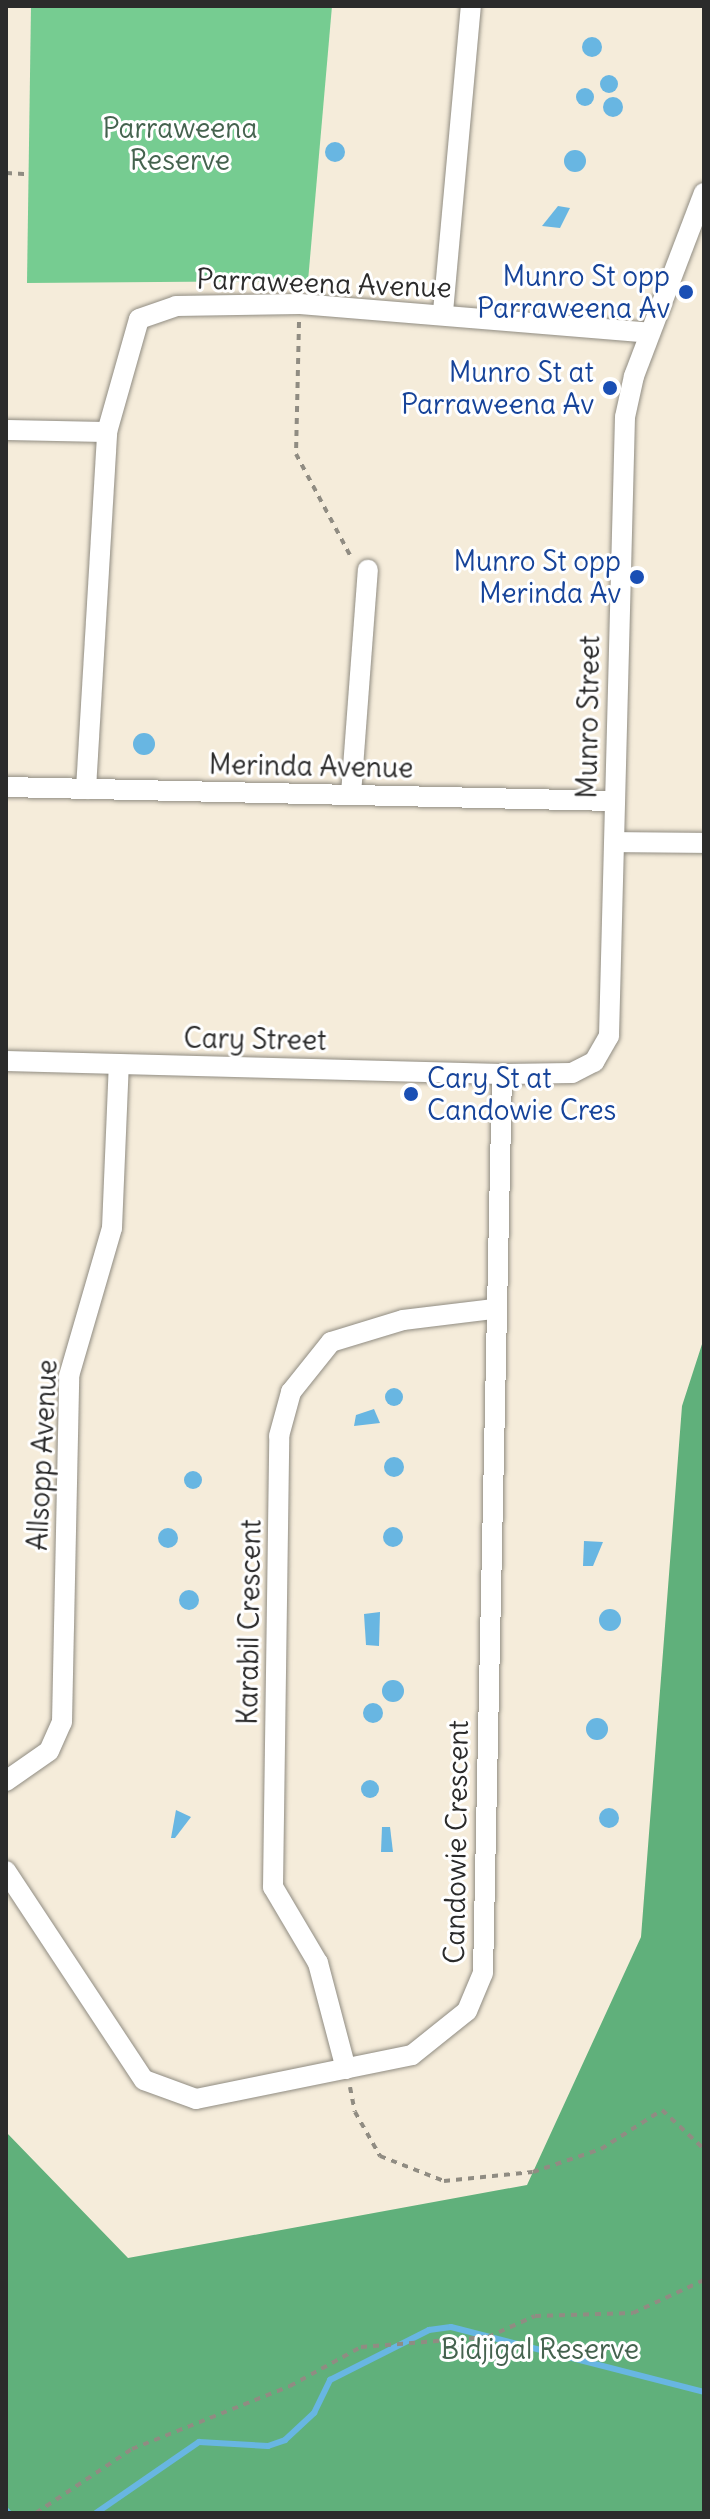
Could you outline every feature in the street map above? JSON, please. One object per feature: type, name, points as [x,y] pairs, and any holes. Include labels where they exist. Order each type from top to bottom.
[{"type":"street","points":[[443,312],[471,6]]},
{"type":"street","name":"Munro Street","points":[[502,1074],[572,1073],[604,1047],[615,842],[622,448],[634,376],[704,193]]},
{"type":"street","name":"Parraweena Avenue","points":[[86,789],[107,432],[132,327],[148,312],[300,304],[443,312],[650,333]]},
{"type":"street","points":[[6,430],[107,432]]},
{"type":"street","points":[[351,794],[368,570]]},
{"type":"street","name":"Merinda Avenue","points":[[6,787],[615,801]]},
{"type":"street","points":[[615,842],[704,843]]},
{"type":"street","name":"Cary Street","points":[[6,1061],[502,1074]]},
{"type":"street","name":"Allsopp Avenue","points":[[6,1781],[49,1751],[62,1722],[69,1376],[112,1228],[119,1064]]},
{"type":"street","name":"Candowie Crescent","points":[[6,1871],[144,2080],[196,2099],[412,2055],[447,2032],[467,2011],[483,1973],[494,1309],[502,1074]]},
{"type":"street","name":"Karabil Crescent","points":[[346,2069],[318,1963],[273,1887],[279,1436],[291,1392],[331,1342],[403,1320],[494,1309]]},
{"type":"path","points":[[6,173],[28,174]]},
{"type":"path","points":[[300,304],[296,454],[347,555],[368,570]]},
{"type":"path","points":[[346,2069],[355,2112],[380,2156],[444,2181],[560,2163],[601,2149],[662,2110],[704,2149]]},
{"type":"path","points":[[36,2513],[132,2449],[290,2386],[361,2347],[488,2337],[535,2316],[633,2313],[704,2280]]},
{"type":"green space","name":"Parraweena Reserve","points":[[31,6],[332,6],[308,281],[27,283]]},
{"type":"green space","name":"Bidjigal Reserve","points":[[704,1338],[704,2513],[6,2513],[6,2132],[128,2258],[527,2185],[641,1937],[682,1406]]},
{"type":"water","points":[[588,37],[596,37],[602,47],[596,57],[588,57],[582,51],[582,43]]},
{"type":"water","points":[[609,75],[618,84],[609,93],[600,84]]},
{"type":"water","points":[[585,88],[594,97],[585,106],[576,97]]},
{"type":"water","points":[[613,97],[620,100],[623,107],[620,114],[613,117],[606,114],[603,107],[606,100]]},
{"type":"water","points":[[335,142],[342,145],[345,152],[342,159],[335,162],[328,159],[325,152],[328,145]]},
{"type":"water","points":[[575,150],[583,153],[586,161],[583,169],[575,172],[567,169],[564,161],[567,153]]},
{"type":"water","points":[[558,206],[570,208],[560,228],[542,226]]},
{"type":"water","points":[[144,733],[152,736],[155,744],[152,752],[144,755],[136,752],[133,744],[136,736]]},
{"type":"water","points":[[394,1388],[403,1397],[394,1406],[385,1397]]},
{"type":"water","points":[[374,1409],[380,1423],[354,1426],[356,1415]]},
{"type":"water","points":[[394,1457],[401,1460],[404,1467],[401,1474],[394,1477],[387,1474],[384,1467],[387,1460]]},
{"type":"water","points":[[189,1471],[197,1471],[202,1480],[200,1487],[189,1489],[184,1484],[184,1476]]},
{"type":"water","points":[[393,1527],[400,1530],[403,1537],[400,1544],[393,1547],[386,1544],[383,1537],[386,1530]]},
{"type":"water","points":[[168,1528],[175,1531],[178,1538],[175,1545],[168,1548],[161,1545],[158,1538],[161,1531]]},
{"type":"water","points":[[584,1541],[603,1542],[593,1566],[583,1566]]},
{"type":"water","points":[[189,1590],[196,1593],[199,1600],[196,1607],[189,1610],[182,1607],[179,1600],[182,1593]]},
{"type":"water","points":[[610,1609],[618,1612],[621,1620],[618,1628],[610,1631],[602,1628],[599,1620],[602,1612]]},
{"type":"water","points":[[380,1612],[379,1646],[366,1645],[364,1614]]},
{"type":"water","points":[[393,1680],[401,1683],[404,1691],[401,1699],[393,1702],[385,1699],[382,1691],[385,1683]]},
{"type":"water","points":[[373,1703],[380,1706],[383,1713],[380,1720],[373,1723],[366,1720],[363,1713],[366,1706]]},
{"type":"water","points":[[597,1718],[608,1729],[597,1740],[586,1729]]},
{"type":"water","points":[[370,1780],[379,1789],[370,1798],[361,1789]]},
{"type":"water","points":[[609,1808],[616,1811],[619,1818],[616,1825],[609,1828],[602,1825],[599,1818],[602,1811]]},
{"type":"water","points":[[176,1810],[191,1817],[175,1838],[171,1838]]},
{"type":"water","points":[[382,1827],[390,1827],[393,1852],[381,1852]]},
{"type":"waterway","points":[[96,2513],[199,2442],[268,2446],[285,2440],[314,2413],[330,2380],[429,2330],[451,2327],[704,2392]]},
{"type":"waterway","points":[[6,2510],[9,2513]]},
{"type":"place","name":"Munro St opp Parraweena Av","points":[[686,292]]},
{"type":"place","name":"Munro St at Parraweena Av","points":[[610,388]]},
{"type":"place","name":"Munro St opp Merinda Av","points":[[637,577]]},
{"type":"place","name":"Cary St at Candowie Cres","points":[[411,1094]]}]
